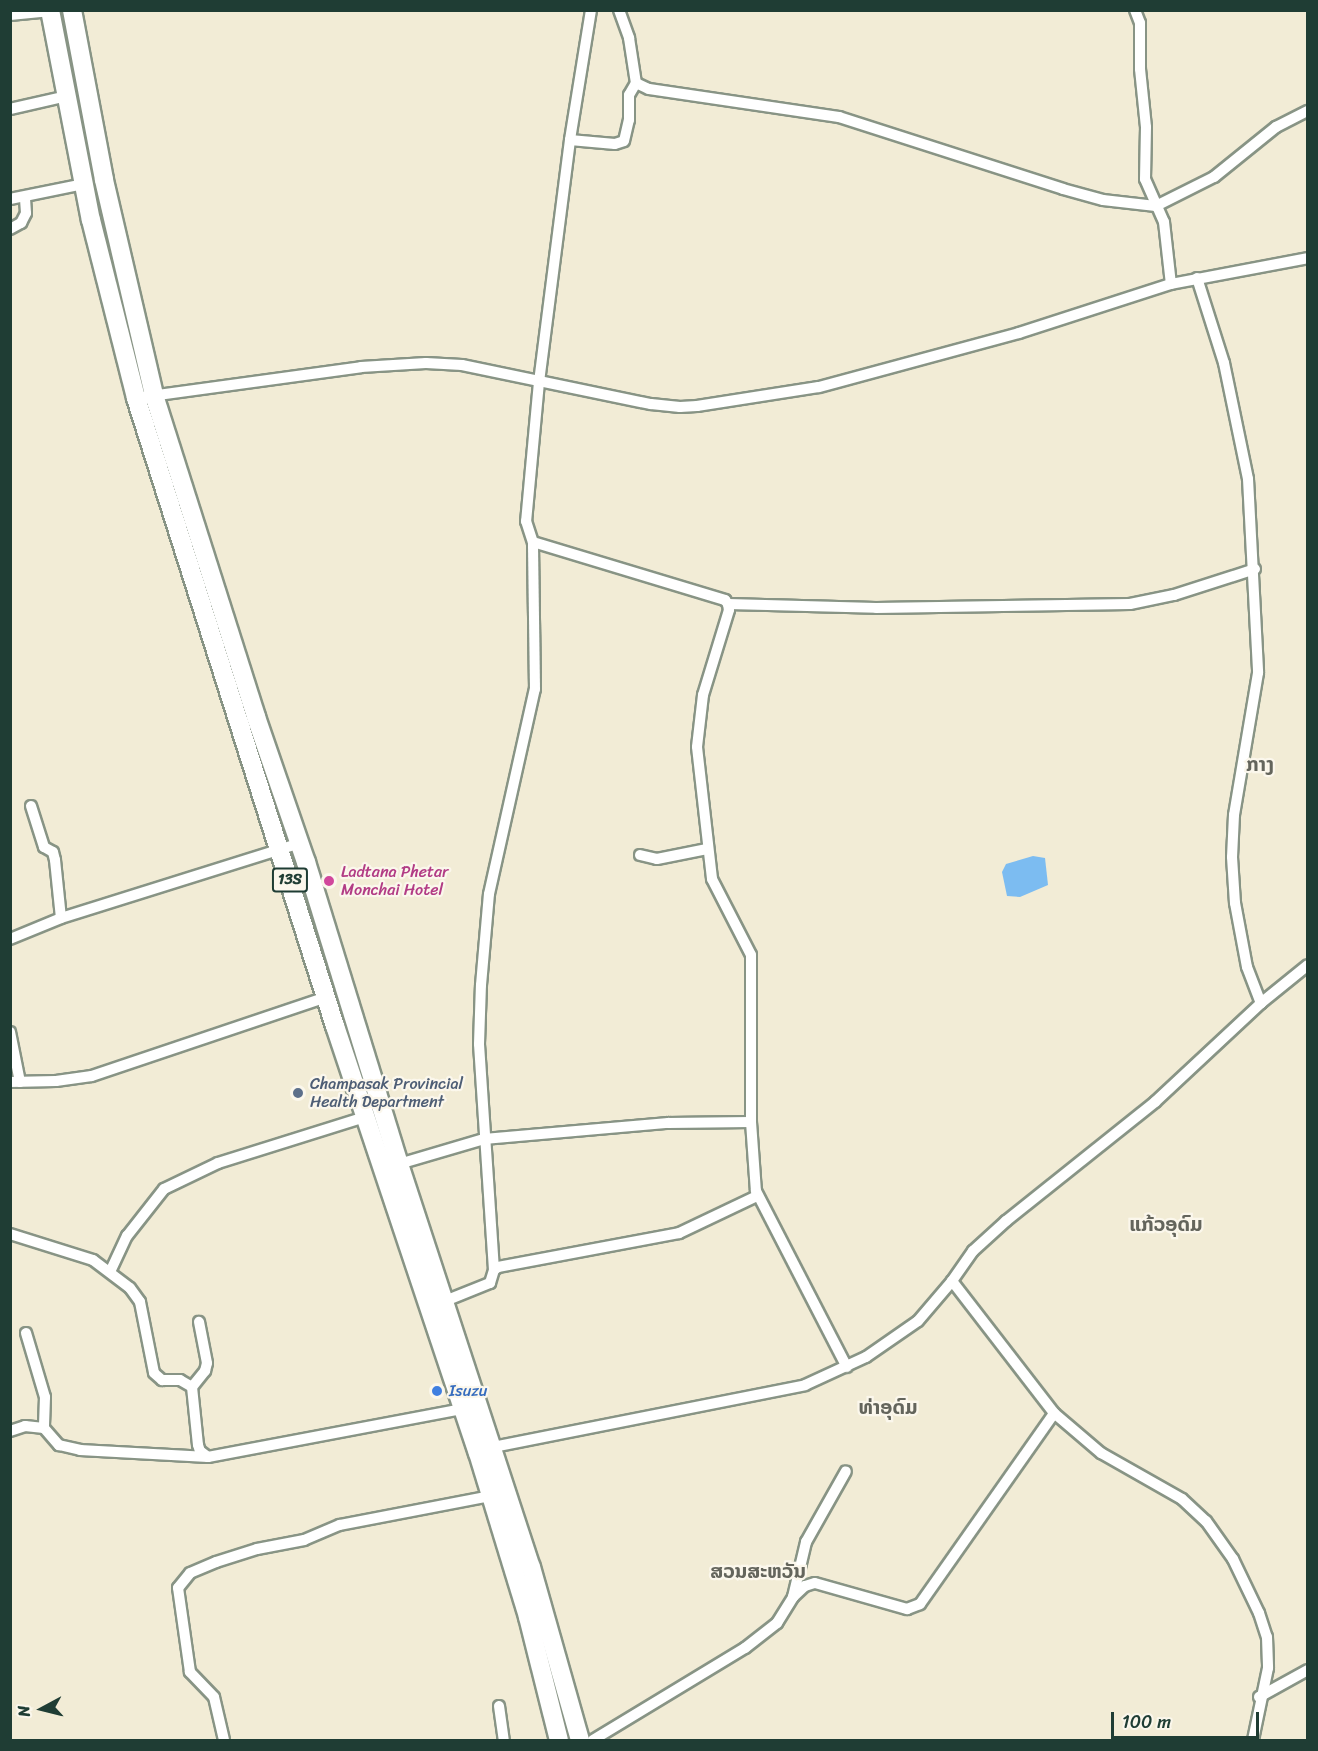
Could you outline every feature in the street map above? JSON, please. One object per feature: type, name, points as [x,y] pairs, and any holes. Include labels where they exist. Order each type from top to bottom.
[{"type":"highway","name":"13S","points":[[72,10],[112,217],[154,395],[256,717],[300,843],[399,1164],[446,1301],[484,1450],[490,1496],[528,1617],[560,1740]]},
{"type":"highway","name":"13S","points":[[50,11],[84,184],[136,398],[365,1117],[461,1409],[484,1450],[531,1567],[580,1740]]},
{"type":"highway","points":[[92,220],[112,217]]},
{"type":"street","points":[[428,1307],[490,1283],[494,1270],[479,1044],[483,948],[493,869],[535,689],[533,542],[526,521],[539,382],[570,140],[591,10]]},
{"type":"street","points":[[570,140],[615,144],[624,141],[629,120],[629,94],[636,83],[630,38],[619,10]]},
{"type":"street","points":[[1136,10],[1140,23],[1140,69],[1146,127],[1145,179],[1164,222],[1171,284]]},
{"type":"street","points":[[10,15],[50,11]]},
{"type":"street","points":[[636,83],[649,89],[839,117],[1063,189],[1103,200],[1156,206],[1214,177],[1276,127],[1308,111]]},
{"type":"street","points":[[10,109],[67,96]]},
{"type":"street","points":[[10,200],[84,184]]},
{"type":"street","points":[[10,229],[21,223],[26,213],[25,197]]},
{"type":"street","points":[[136,398],[362,368],[426,363],[462,365],[665,406],[680,407],[753,399],[819,387],[1008,336],[1171,284],[1308,258]]},
{"type":"street","points":[[1197,278],[1224,363],[1241,433],[1248,479],[1255,569],[1258,673],[1234,814],[1232,857],[1235,903],[1247,968],[1261,1003]]},
{"type":"street","points":[[533,542],[725,600],[728,604],[729,610],[703,695],[697,747],[712,879],[751,955],[751,1122],[758,1196],[847,1367]]},
{"type":"street","points":[[728,604],[876,608],[1130,604],[1174,595],[1255,569]]},
{"type":"street","points":[[31,806],[44,847],[52,852],[55,860],[61,918]]},
{"type":"street","points":[[10,939],[61,918],[300,843]]},
{"type":"street","points":[[640,855],[657,859],[707,849]]},
{"type":"street","points":[[484,1450],[789,1389],[847,1367],[894,1340],[918,1321],[981,1243],[1155,1102],[1261,1003],[1308,965]]},
{"type":"street","points":[[10,1032],[15,1082],[56,1081],[92,1076],[327,997]]},
{"type":"street","points":[[110,1272],[127,1236],[164,1189],[218,1163],[365,1117]]},
{"type":"street","points":[[399,1164],[484,1138],[668,1123],[751,1122]]},
{"type":"street","points":[[494,1270],[498,1267],[679,1233],[758,1196]]},
{"type":"street","points":[[10,1234],[93,1260],[130,1288],[140,1302],[154,1373],[162,1380],[180,1380],[192,1387]]},
{"type":"street","points":[[952,1281],[1054,1413],[1101,1453],[1182,1499],[1215,1532],[1246,1583],[1267,1637],[1268,1668],[1259,1697],[1253,1740]]},
{"type":"street","points":[[199,1322],[207,1363],[206,1371],[192,1387],[198,1445],[200,1451],[208,1457]]},
{"type":"street","points":[[26,1333],[45,1397],[44,1428]]},
{"type":"street","points":[[10,1431],[26,1426],[44,1428],[59,1445],[80,1450],[208,1457],[461,1409]]},
{"type":"street","points":[[793,1597],[805,1586],[815,1583],[907,1609],[920,1604],[1054,1413]]},
{"type":"street","points":[[593,1740],[745,1648],[783,1617],[793,1597],[806,1542],[846,1471]]},
{"type":"street","points":[[224,1740],[214,1697],[190,1672],[178,1588],[190,1574],[216,1562],[247,1552],[304,1540],[340,1525],[490,1496]]},
{"type":"street","points":[[1259,1697],[1308,1670]]},
{"type":"street","points":[[499,1706],[504,1740]]},
{"type":"water","points":[[1033,856],[1045,858],[1048,885],[1020,897],[1007,896],[1002,872],[1006,864]]},
{"type":"place","name":"Ladtana Phetar Monchai Hotel","points":[[329,881]]},
{"type":"place","name":"Champasak Provincial Health Department","points":[[298,1093]]},
{"type":"place","name":"Isuzu","points":[[437,1391]]},
{"type":"district","name":"ກາງ","points":[[1260,764]]},
{"type":"district","name":"ແກ້ວອຸດົມ","points":[[1166,1224]]},
{"type":"district","name":"ທ່າອຸດົມ","points":[[888,1407]]},
{"type":"district","name":"ສວນສະຫວັນ","points":[[758,1571]]}]
